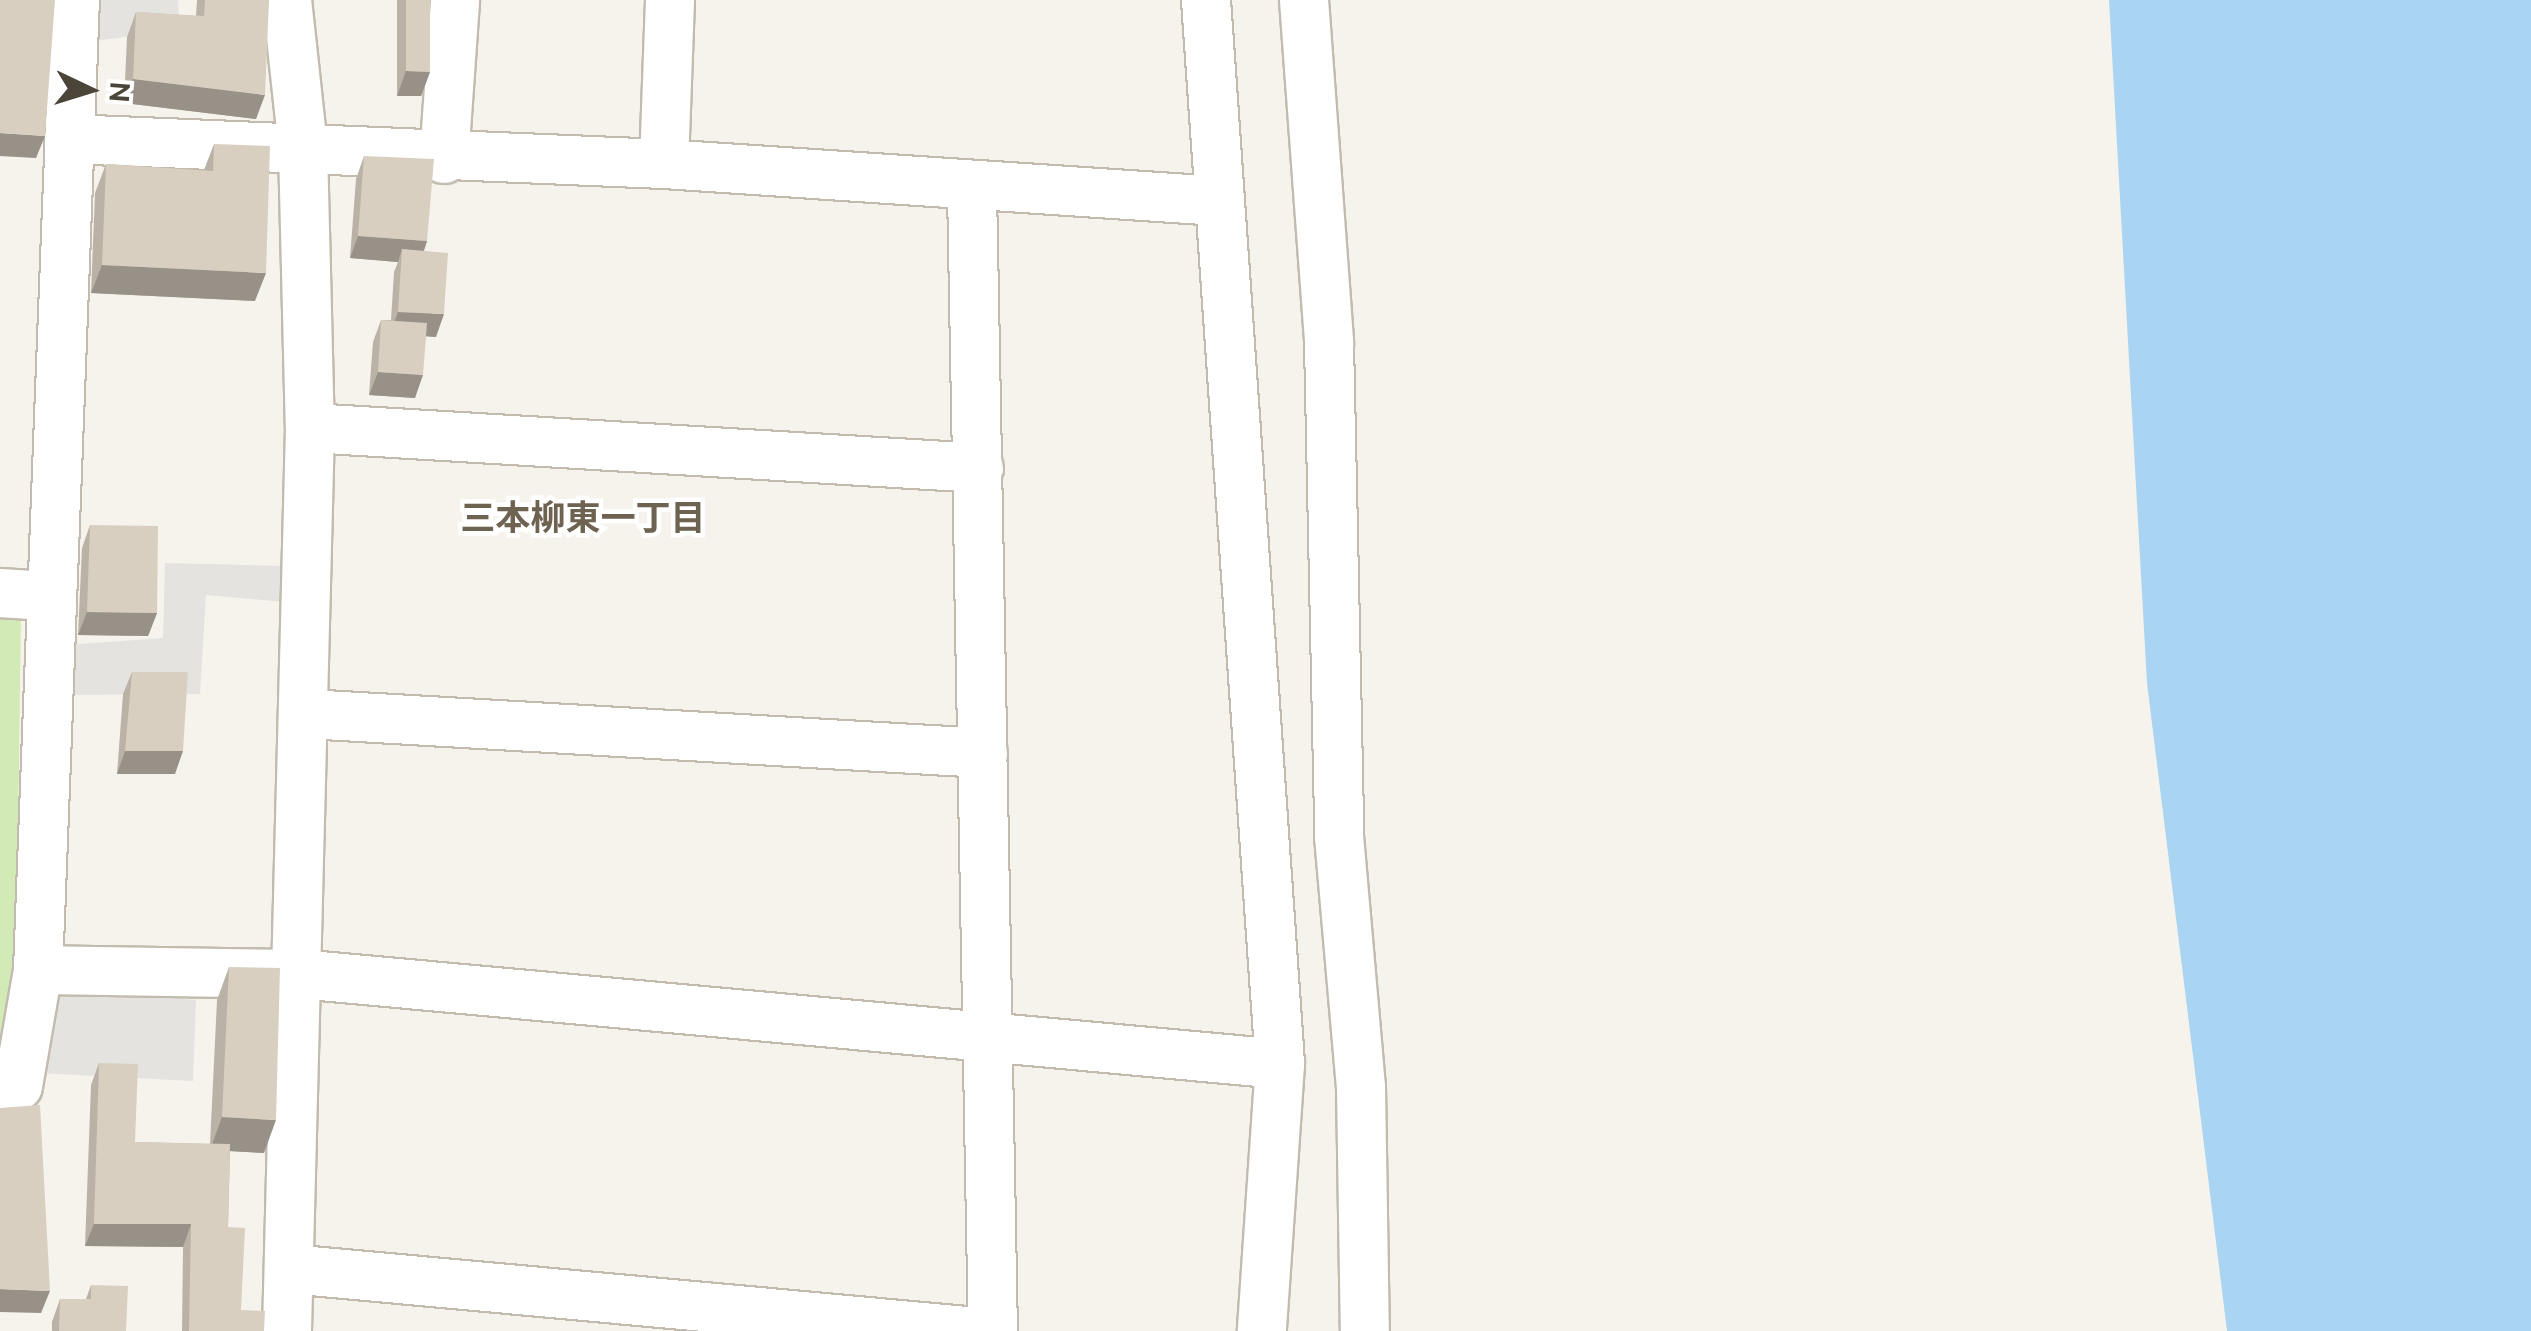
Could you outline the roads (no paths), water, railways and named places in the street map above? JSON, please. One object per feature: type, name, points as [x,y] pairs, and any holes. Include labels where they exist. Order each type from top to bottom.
[{"type":"street","points":[[0,1088],[18,1086],[38,970],[23,595],[69,139],[74,0]]},
{"type":"street","points":[[286,0],[302,148],[310,428],[307,714],[287,1331]]},
{"type":"street","points":[[444,159],[454,0]]},
{"type":"street","points":[[664,164],[670,0]]},
{"type":"street","points":[[1206,0],[1280,1064],[1262,1331]]},
{"type":"street","points":[[1304,0],[1329,342],[1339,836],[1362,1087],[1365,1331]]},
{"type":"street","points":[[69,139],[302,148],[444,159],[664,164],[972,189],[1218,201]]},
{"type":"street","points":[[972,189],[991,1037],[993,1331]]},
{"type":"street","points":[[310,428],[978,468]]},
{"type":"street","points":[[307,714],[983,754]]},
{"type":"street","points":[[38,970],[299,974],[1280,1064]]},
{"type":"street","points":[[290,1268],[966,1331]]},
{"type":"water","points":[[2109,0],[2531,0],[2531,1331],[2227,1331],[2147,683]]},
{"type":"district","name":"三本柳東一丁目","points":[[583,517]]}]
